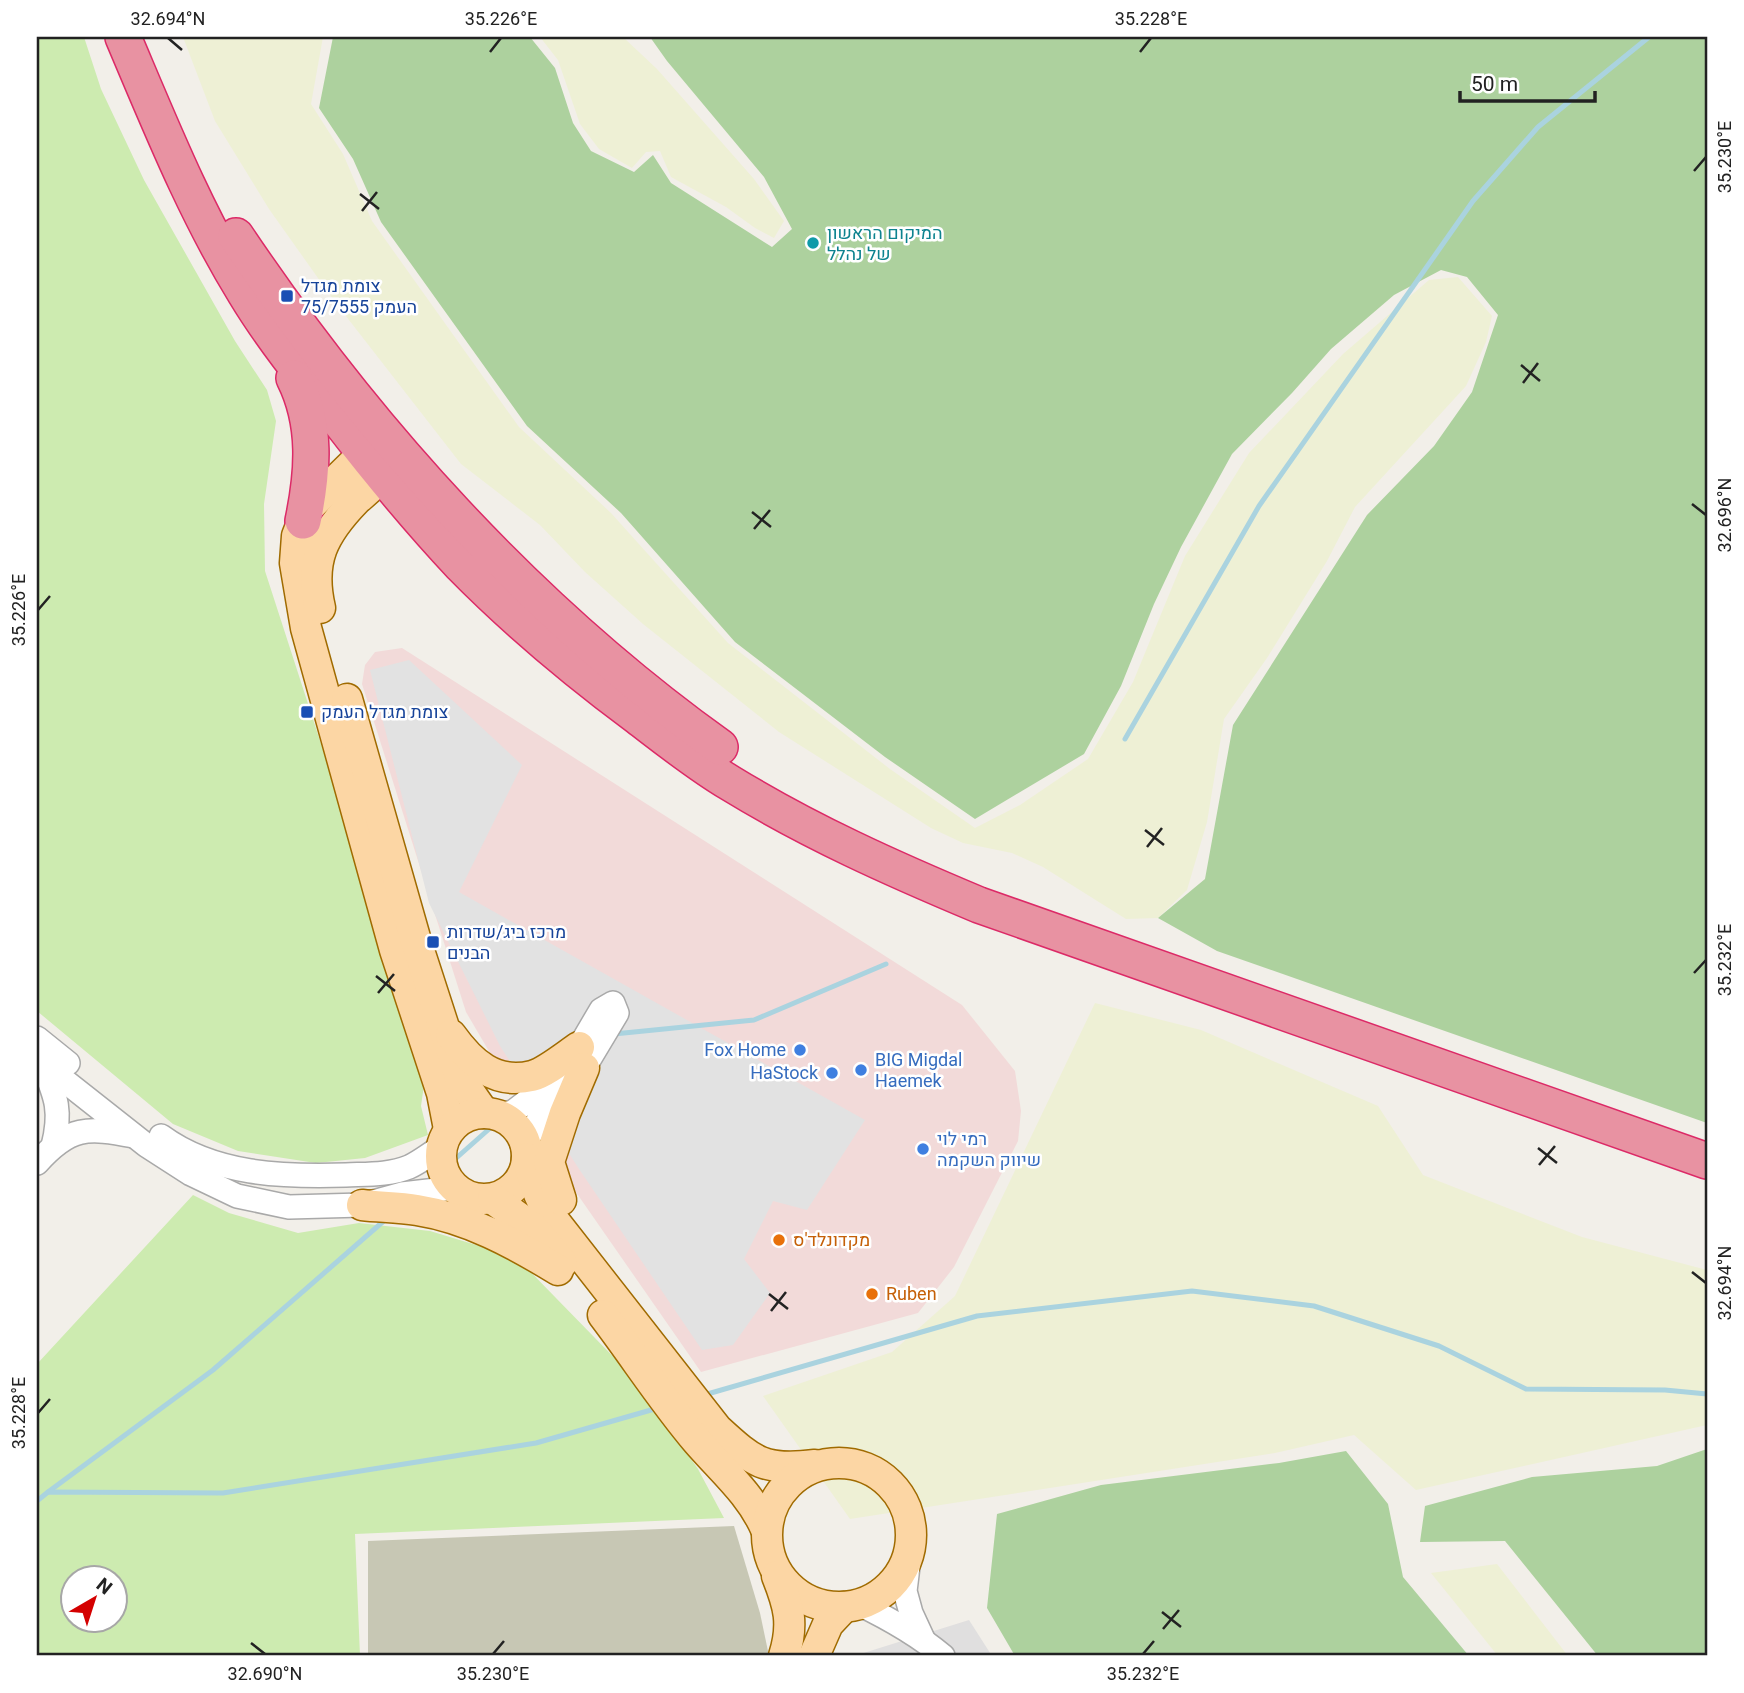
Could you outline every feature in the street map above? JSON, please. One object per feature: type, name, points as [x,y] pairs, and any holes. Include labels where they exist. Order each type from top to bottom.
[{"type":"highway","points":[[125,37],[177,165],[245,294],[271,331],[380,458],[520,579],[631,681],[776,788],[860,841],[979,905],[1707,1161]]},
{"type":"highway","points":[[125,37],[226,220],[312,343],[380,458]]},
{"type":"highway","points":[[271,331],[299,388],[307,414],[312,444],[311,480],[303,521]]},
{"type":"main road","points":[[380,458],[308,508],[297,536],[295,564],[306,628],[395,950],[442,1093],[445,1138],[440,1160],[443,1173],[454,1188],[464,1195],[475,1199],[493,1199],[517,1184],[524,1172],[526,1151]]},
{"type":"main road","points":[[380,458],[327,534],[315,573],[323,617],[413,928],[461,1080],[491,1114],[515,1126],[548,1213],[579,1268],[695,1439],[746,1494],[758,1510],[766,1529]]},
{"type":"main road","points":[[444,1026],[467,1057],[495,1076],[534,1076],[582,1057]]},
{"type":"main road","points":[[579,1268],[550,1161],[582,1057]]},
{"type":"main road","points":[[445,1138],[467,1116],[491,1114]]},
{"type":"main road","points":[[493,1199],[533,1228],[579,1268],[717,1429],[742,1452],[779,1468],[853,1463],[887,1480],[901,1498],[910,1519],[911,1542],[905,1564],[895,1581],[881,1594],[852,1606],[828,1624],[814,1656]]},
{"type":"main road","points":[[362,1205],[418,1210],[472,1224],[520,1247],[579,1268]]},
{"type":"main road","points":[[784,1656],[791,1625],[789,1607],[768,1550],[766,1529],[770,1509],[789,1482],[802,1472],[825,1464]]},
{"type":"main road","points":[[775,1569],[787,1586],[804,1598],[824,1606],[852,1606]]},
{"type":"street","points":[[37,1038],[167,1140],[183,1151],[213,1162],[276,1175],[310,1177],[378,1174],[408,1167],[445,1138]]},
{"type":"street","points":[[491,1114],[513,1112],[582,1057]]},
{"type":"street","points":[[526,1151],[543,1112],[582,1057]]},
{"type":"street","points":[[39,1061],[136,1136],[191,1174],[237,1196],[289,1207],[362,1205],[402,1194],[454,1188]]},
{"type":"street","points":[[39,1061],[55,1096],[59,1123],[53,1146]]},
{"type":"street","points":[[37,1163],[53,1146],[82,1130],[136,1136]]},
{"type":"street","points":[[911,1542],[905,1591],[911,1613],[923,1639]]},
{"type":"street","points":[[852,1606],[896,1622],[943,1656]]},
{"type":"shaded area","points":[[183,37],[323,37],[311,104],[343,154],[372,221],[519,427],[611,513],[728,643],[890,769],[975,828],[1020,805],[1088,759],[1133,682],[1185,556],[1249,453],[1343,354],[1429,280],[1458,277],[1492,316],[1486,342],[1466,386],[1355,507],[1327,561],[1267,658],[1224,719],[1207,822],[1187,890],[1158,918],[1126,919],[1043,867],[1012,853],[963,843],[931,828],[779,732],[643,624],[585,572],[540,525],[461,464],[335,302],[269,209],[215,121]]},
{"type":"shaded area","points":[[540,37],[623,37],[657,69],[754,179],[784,221],[774,238],[726,207],[671,177],[660,151],[646,152],[632,168],[599,149],[580,124],[558,60]]},
{"type":"shaded area","points":[[402,648],[962,1005],[1015,1071],[1021,1111],[1018,1141],[954,1267],[918,1313],[701,1372],[548,1152],[466,1012],[362,684],[365,665],[375,652]]},
{"type":"shaded area","points":[[409,660],[522,765],[459,892],[865,1120],[807,1210],[773,1201],[744,1259],[770,1293],[733,1345],[702,1350],[579,1169],[500,1046],[429,903],[370,670]]},
{"type":"shaded area","points":[[1095,1003],[1201,1030],[1378,1106],[1423,1175],[1582,1237],[1707,1270],[1707,1425],[1416,1490],[1354,1435],[1275,1453],[850,1519],[763,1396],[892,1352],[955,1296]]},
{"type":"shaded area","points":[[734,1526],[760,1613],[769,1656],[368,1656],[368,1541]]},
{"type":"shaded area","points":[[1497,1564],[1568,1656],[1498,1656],[1431,1573]]},
{"type":"shaded area","points":[[969,1620],[992,1656],[854,1656]]},
{"type":"green space","points":[[37,37],[84,37],[101,89],[144,180],[235,341],[267,390],[276,421],[264,504],[265,571],[414,1031],[424,1085],[421,1106],[428,1135],[365,1158],[316,1163],[238,1151],[173,1124],[37,1011]]},
{"type":"green space","points":[[333,37],[530,37],[555,68],[573,123],[591,151],[634,172],[653,155],[671,183],[772,247],[792,229],[764,177],[650,37],[1707,37],[1707,1123],[1217,951],[1158,918],[1205,879],[1233,725],[1367,515],[1434,446],[1472,392],[1498,315],[1467,277],[1441,270],[1394,295],[1331,349],[1232,454],[1181,547],[1154,604],[1121,686],[1084,754],[975,819],[885,757],[735,642],[621,513],[527,426],[381,222],[353,159],[319,108]]},
{"type":"green space","points":[[193,1195],[229,1213],[298,1233],[359,1223],[430,1231],[516,1257],[634,1378],[698,1469],[724,1518],[355,1534],[360,1656],[37,1656],[37,1364]]},
{"type":"green space","points":[[1707,1449],[1707,1656],[1598,1656],[1505,1541],[1420,1542],[1425,1506],[1532,1477],[1657,1466]]},
{"type":"green space","points":[[1346,1451],[1388,1504],[1403,1577],[1469,1656],[1015,1656],[987,1608],[997,1514],[1101,1485],[1279,1463]]},
{"type":"waterway","points":[[1125,739],[1259,506],[1473,201],[1538,127],[1649,37]]},
{"type":"waterway","points":[[614,1034],[754,1020],[886,964]]},
{"type":"waterway","points":[[428,1183],[497,1122]]},
{"type":"waterway","points":[[48,1492],[213,1370],[386,1219]]},
{"type":"waterway","points":[[704,1395],[977,1316],[1192,1291],[1314,1306],[1439,1346],[1526,1389],[1665,1390],[1707,1394]]},
{"type":"waterway","points":[[37,1501],[48,1492],[223,1493],[536,1443],[658,1408]]},
{"type":"place","name":"המיקום הראשון של נהלל","points":[[813,243]]},
{"type":"place","name":"צומת מגדל העמק 75/7555","points":[[287,296]]},
{"type":"place","name":"צומת מגדל העמק","points":[[307,712]]},
{"type":"place","name":"מרכז ביג/שדרות הבנים","points":[[433,942]]},
{"type":"place","name":"Fox Home","points":[[800,1050]]},
{"type":"place","name":"BIG Migdal Haemek","points":[[861,1070]]},
{"type":"place","name":"HaStock","points":[[832,1073]]},
{"type":"place","name":"רמי לוי שיווק השקמה","points":[[923,1149]]},
{"type":"place","name":"מקדונלד'ס","points":[[779,1240]]},
{"type":"place","name":"Ruben","points":[[872,1294]]}]
